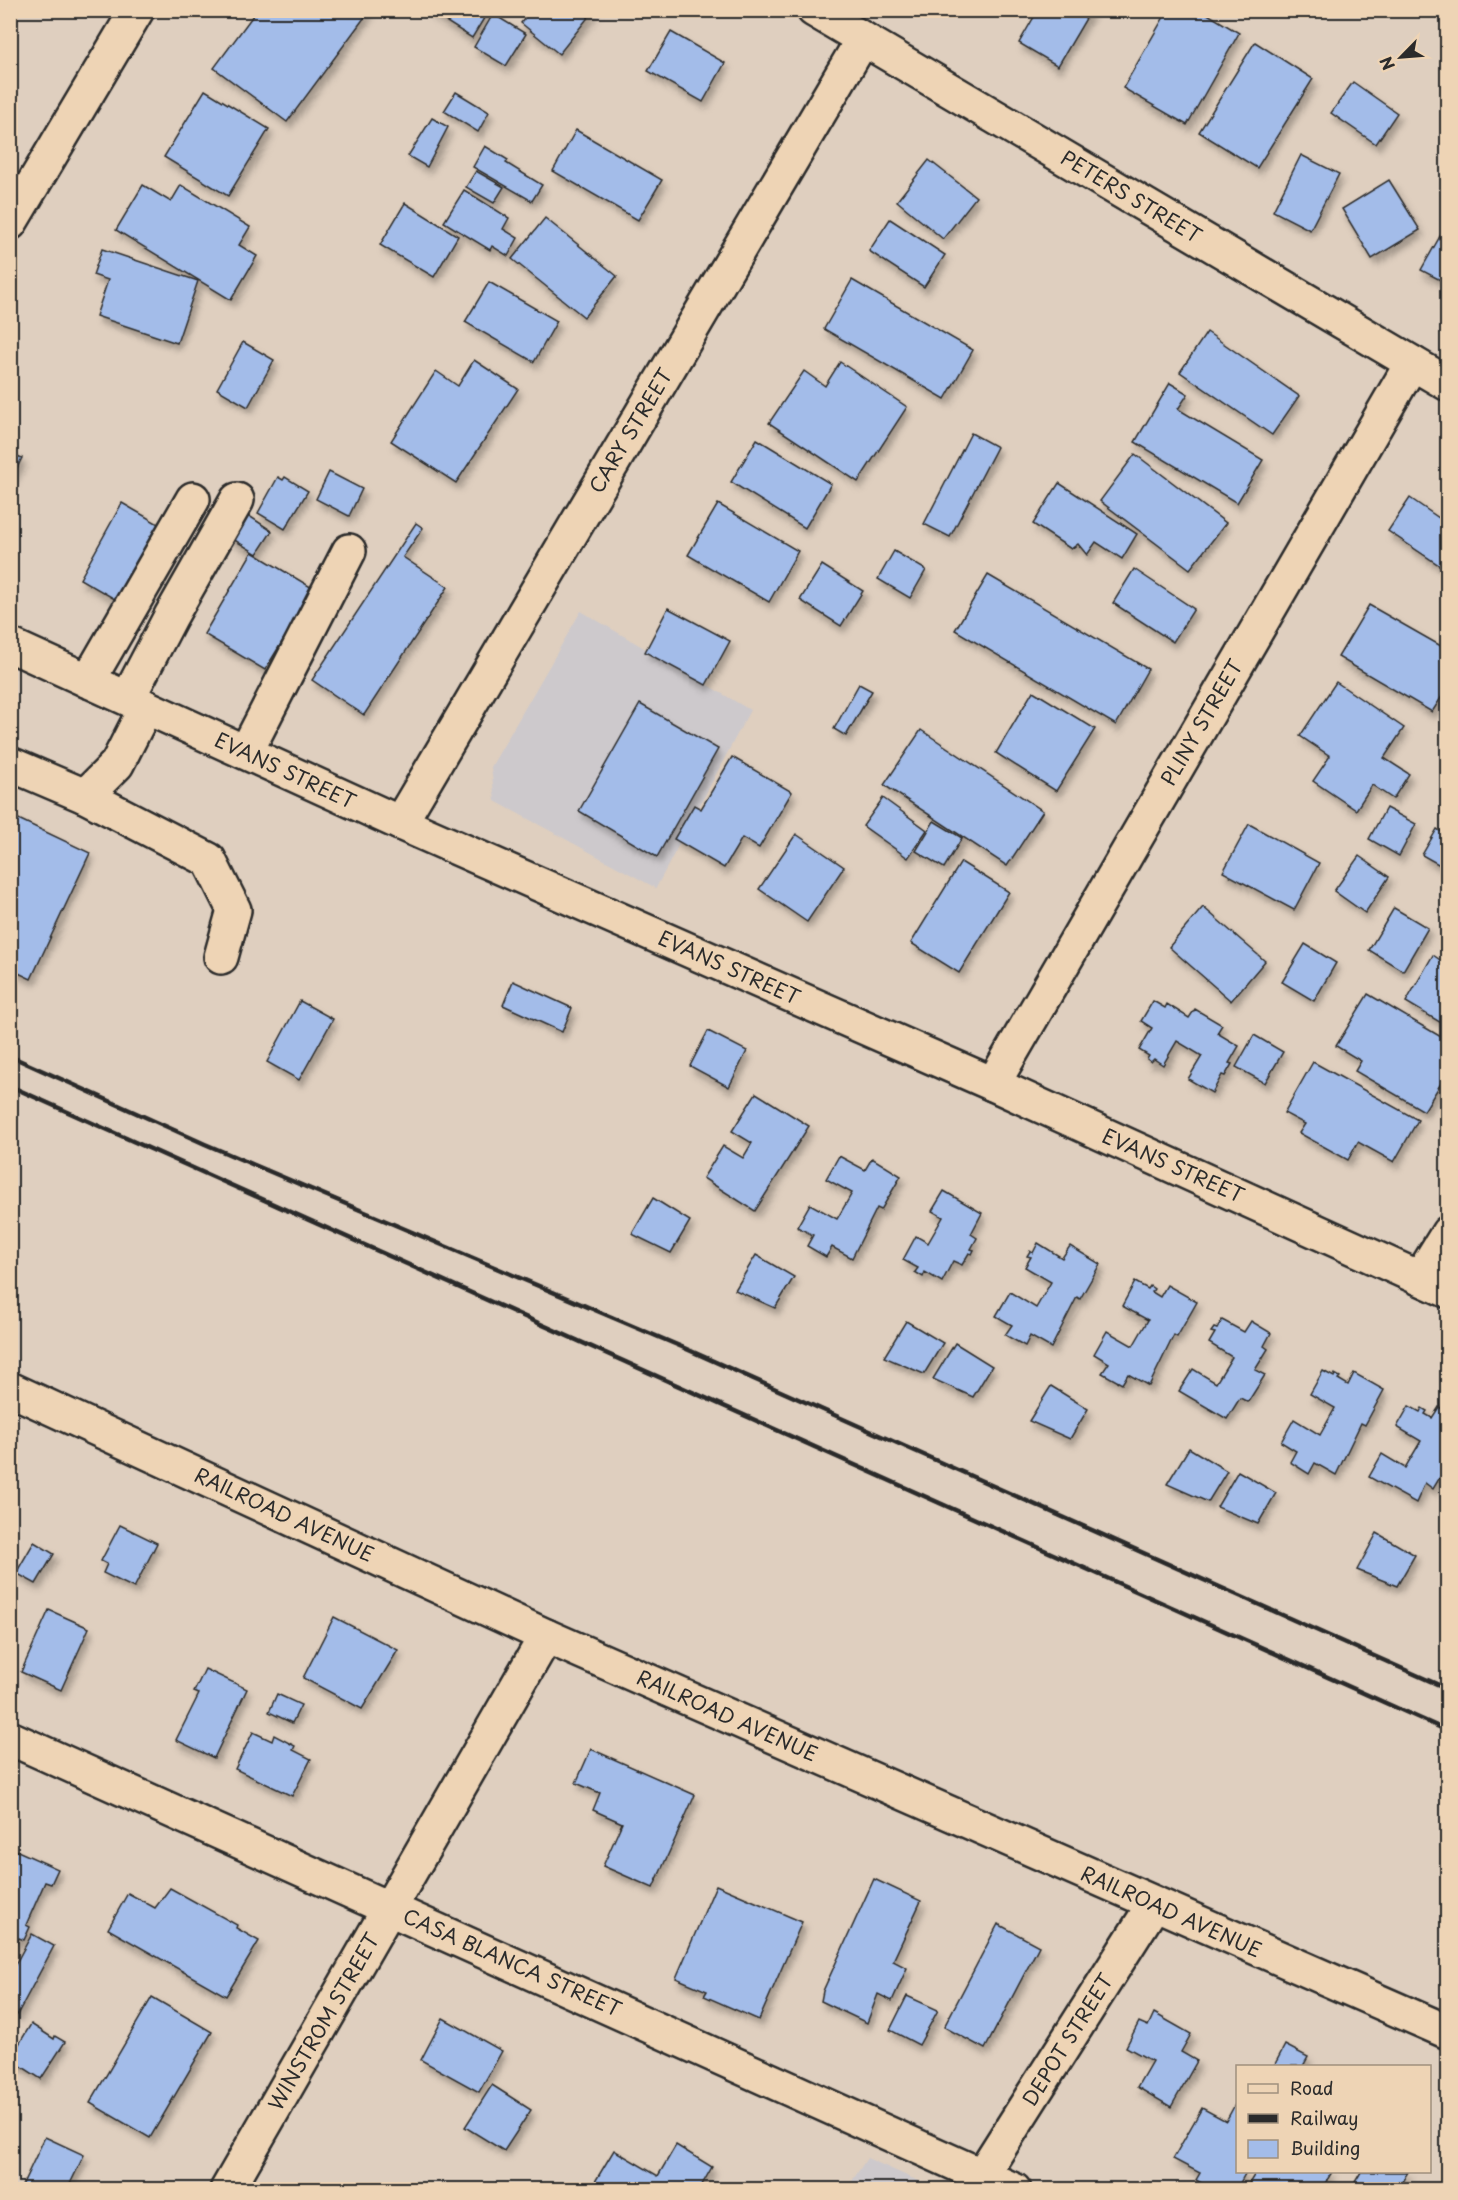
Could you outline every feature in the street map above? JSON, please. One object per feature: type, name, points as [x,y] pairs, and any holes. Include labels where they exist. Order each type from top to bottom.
[{"type":"street","points":[[10,223],[137,10]]},
{"type":"street","name":"PETERS STREET","points":[[814,10],[1448,384]]},
{"type":"street","name":"CARY STREET","points":[[400,824],[863,39]]},
{"type":"street","name":"PLINY STREET","points":[[993,1084],[1412,363]]},
{"type":"street","points":[[88,681],[193,499]]},
{"type":"street","points":[[85,796],[117,764],[137,702],[237,500]]},
{"type":"street","points":[[246,752],[349,551]]},
{"type":"street","name":"EVANS STREET","points":[[10,645],[400,824],[993,1084],[1434,1285]]},
{"type":"street","points":[[10,764],[85,796],[209,860],[234,910],[221,957]]},
{"type":"street","points":[[1434,1285],[1448,1233]]},
{"type":"street","name":"RAILROAD AVENUE","points":[[10,1389],[546,1636],[1448,2032]]},
{"type":"street","name":"WINSTROM STREET","points":[[227,2190],[546,1636]]},
{"type":"street","name":"CASA BLANCA STREET","points":[[10,1738],[1014,2190]]},
{"type":"street","name":"DEPOT STREET","points":[[982,2175],[1154,1904]]},
{"type":"shaded area","points":[[581,611],[750,710],[656,888],[495,801],[491,767]]},
{"type":"shaded area","points":[[867,2158],[936,2189],[847,2189]]},
{"type":"building","points":[[257,10],[370,10],[287,122],[214,68]]},
{"type":"building","points":[[428,10],[489,10],[472,38]]},
{"type":"building","points":[[531,10],[594,10],[559,54],[521,23]]},
{"type":"building","points":[[1038,10],[1091,10],[1058,66],[1019,43]]},
{"type":"building","points":[[1168,10],[1201,10],[1239,33],[1187,125],[1123,88]]},
{"type":"building","points":[[493,14],[526,34],[506,66],[474,47]]},
{"type":"building","points":[[671,32],[725,63],[703,102],[648,71]]},
{"type":"building","points":[[1255,42],[1313,79],[1257,168],[1199,132]]},
{"type":"building","points":[[1353,82],[1397,113],[1376,144],[1331,113]]},
{"type":"building","points":[[205,90],[269,129],[228,196],[164,157]]},
{"type":"building","points":[[456,92],[489,112],[478,132],[444,111]]},
{"type":"building","points":[[432,118],[448,127],[427,167],[408,156]]},
{"type":"building","points":[[576,130],[662,180],[638,220],[553,171]]},
{"type":"building","points":[[485,146],[508,160],[506,163],[542,185],[532,201],[473,167]]},
{"type":"building","points":[[1301,155],[1339,174],[1310,230],[1273,211]]},
{"type":"building","points":[[929,160],[976,197],[943,239],[897,201]]},
{"type":"building","points":[[476,171],[504,187],[494,203],[466,187]]},
{"type":"building","points":[[1389,180],[1420,230],[1372,259],[1342,209]]},
{"type":"building","points":[[143,185],[171,202],[181,185],[250,227],[239,245],[257,256],[231,300],[116,230]]},
{"type":"building","points":[[464,190],[509,218],[503,229],[518,238],[508,256],[492,246],[490,250],[444,222]]},
{"type":"building","points":[[405,203],[458,236],[434,277],[380,245]]},
{"type":"building","points":[[545,218],[617,276],[584,317],[512,259]]},
{"type":"building","points":[[890,219],[945,255],[924,287],[869,251]]},
{"type":"building","points":[[1448,222],[1448,284],[1421,270]]},
{"type":"building","points":[[102,249],[198,281],[177,343],[96,316],[108,280],[93,275]]},
{"type":"building","points":[[852,280],[973,350],[945,399],[824,329]]},
{"type":"building","points":[[489,282],[557,321],[534,362],[465,322]]},
{"type":"building","points":[[1207,332],[1299,396],[1272,435],[1180,372]]},
{"type":"building","points":[[243,342],[274,360],[248,407],[217,389]]},
{"type":"building","points":[[474,360],[518,389],[456,483],[391,441],[436,371],[458,386]]},
{"type":"building","points":[[840,362],[907,407],[858,482],[769,423],[804,371],[825,386]]},
{"type":"building","points":[[1170,383],[1188,394],[1178,409],[1263,460],[1237,503],[1135,442]]},
{"type":"building","points":[[971,433],[997,447],[950,537],[924,524]]},
{"type":"building","points":[[757,439],[831,484],[805,528],[731,482]]},
{"type":"building","points":[[10,453],[22,458],[10,482]]},
{"type":"building","points":[[1135,454],[1226,523],[1190,569],[1100,501]]},
{"type":"building","points":[[329,472],[362,489],[349,516],[316,499]]},
{"type":"building","points":[[278,477],[283,480],[285,477],[308,491],[285,529],[258,513]]},
{"type":"building","points":[[1059,483],[1137,534],[1122,559],[1096,542],[1087,555],[1078,544],[1071,549],[1033,524]]},
{"type":"building","points":[[1410,498],[1439,518],[1448,505],[1448,571],[1388,531]]},
{"type":"building","points":[[122,503],[167,529],[125,605],[80,579]]},
{"type":"building","points":[[718,504],[798,551],[769,602],[688,555]]},
{"type":"building","points":[[243,512],[272,531],[257,554],[228,536]]},
{"type":"building","points":[[416,523],[423,528],[403,557],[448,587],[364,715],[312,680]]},
{"type":"building","points":[[894,551],[926,570],[910,598],[878,579]]},
{"type":"building","points":[[252,552],[314,589],[265,670],[204,634]]},
{"type":"building","points":[[822,565],[863,591],[841,626],[800,600]]},
{"type":"building","points":[[1134,569],[1194,609],[1173,642],[1113,603]]},
{"type":"building","points":[[988,575],[1148,669],[1116,725],[955,630]]},
{"type":"building","points":[[1369,605],[1448,650],[1448,687],[1432,712],[1338,657]]},
{"type":"building","points":[[668,608],[730,641],[706,685],[645,652]]},
{"type":"building","points":[[1336,682],[1404,728],[1384,758],[1409,774],[1393,799],[1372,785],[1356,810],[1313,781],[1330,756],[1300,736]]},
{"type":"building","points":[[859,684],[872,691],[846,736],[834,729]]},
{"type":"building","points":[[1033,691],[1095,729],[1056,791],[996,753]]},
{"type":"building","points":[[640,704],[718,749],[657,857],[579,811]]},
{"type":"building","points":[[921,730],[1043,811],[1007,866],[884,785]]},
{"type":"building","points":[[732,757],[792,792],[759,848],[742,838],[724,868],[674,839],[694,805],[701,809]]},
{"type":"building","points":[[883,798],[927,830],[908,858],[863,826]]},
{"type":"building","points":[[1386,808],[1416,824],[1399,856],[1369,839]]},
{"type":"building","points":[[10,815],[90,853],[31,979],[10,969]]},
{"type":"building","points":[[934,821],[962,838],[944,868],[916,851]]},
{"type":"building","points":[[1249,824],[1319,863],[1294,910],[1223,872]]},
{"type":"building","points":[[1437,829],[1448,836],[1447,869],[1422,855]]},
{"type":"building","points":[[796,834],[844,867],[807,922],[759,889]]},
{"type":"building","points":[[1359,856],[1389,877],[1365,913],[1334,891]]},
{"type":"building","points":[[961,862],[1009,892],[959,973],[911,943]]},
{"type":"building","points":[[1203,907],[1265,961],[1231,1001],[1169,947]]},
{"type":"building","points":[[1394,908],[1428,928],[1403,971],[1369,950]]},
{"type":"building","points":[[1305,944],[1336,963],[1314,1001],[1282,982]]},
{"type":"building","points":[[1433,955],[1446,964],[1448,962],[1448,1027],[1406,1002]]},
{"type":"building","points":[[513,981],[572,1008],[562,1032],[503,1005]]},
{"type":"building","points":[[1368,994],[1448,1041],[1448,1072],[1424,1111],[1355,1071],[1361,1061],[1336,1046]]},
{"type":"building","points":[[300,1001],[333,1019],[299,1080],[267,1062]]},
{"type":"building","points":[[1153,1001],[1165,1008],[1167,1004],[1189,1018],[1195,1009],[1222,1025],[1217,1033],[1239,1046],[1229,1063],[1232,1064],[1225,1076],[1222,1075],[1212,1093],[1188,1079],[1202,1056],[1177,1041],[1163,1065],[1154,1059],[1151,1062],[1147,1059],[1149,1056],[1139,1050],[1152,1028],[1141,1021]]},
{"type":"building","points":[[708,1031],[747,1051],[729,1087],[690,1066]]},
{"type":"building","points":[[1254,1035],[1283,1052],[1265,1083],[1236,1067]]},
{"type":"building","points":[[1313,1062],[1418,1120],[1394,1162],[1358,1142],[1348,1160],[1299,1133],[1305,1124],[1284,1113]]},
{"type":"building","points":[[756,1093],[809,1126],[755,1211],[703,1178],[723,1146],[743,1158],[752,1143],[732,1131]]},
{"type":"building","points":[[839,1156],[865,1170],[872,1158],[901,1176],[881,1210],[877,1208],[852,1258],[832,1247],[826,1257],[807,1246],[813,1235],[797,1227],[810,1204],[837,1219],[852,1193],[826,1179]]},
{"type":"building","points":[[944,1191],[982,1213],[971,1234],[977,1238],[971,1249],[974,1250],[972,1254],[969,1253],[962,1265],[953,1261],[942,1282],[925,1272],[923,1277],[915,1272],[918,1268],[903,1260],[916,1236],[928,1243],[943,1217],[932,1211]]},
{"type":"building","points":[[653,1198],[690,1221],[671,1253],[632,1234]]},
{"type":"building","points":[[1038,1243],[1062,1258],[1070,1246],[1100,1264],[1080,1299],[1077,1297],[1051,1348],[1030,1336],[1025,1346],[1005,1335],[1012,1325],[996,1316],[1010,1292],[1036,1308],[1051,1282],[1025,1267],[1031,1257],[1027,1256],[1030,1251],[1033,1253]]},
{"type":"building","points":[[756,1255],[794,1277],[775,1308],[735,1290]]},
{"type":"building","points":[[1135,1282],[1148,1289],[1150,1286],[1154,1289],[1152,1292],[1160,1297],[1167,1285],[1197,1302],[1177,1337],[1174,1335],[1149,1386],[1128,1374],[1122,1384],[1102,1373],[1109,1363],[1094,1354],[1107,1331],[1133,1346],[1148,1320],[1122,1306]]},
{"type":"building","points":[[1222,1320],[1244,1332],[1251,1321],[1271,1333],[1264,1346],[1268,1349],[1255,1370],[1265,1375],[1248,1402],[1240,1398],[1227,1419],[1179,1391],[1193,1369],[1216,1383],[1232,1357],[1209,1343],[1215,1333],[1211,1332],[1214,1328],[1217,1329]]},
{"type":"building","points":[[906,1321],[943,1343],[924,1374],[884,1357]]},
{"type":"building","points":[[955,1343],[992,1366],[973,1397],[933,1379]]},
{"type":"building","points":[[1323,1371],[1334,1377],[1335,1374],[1340,1377],[1338,1379],[1348,1385],[1354,1373],[1384,1390],[1365,1425],[1361,1423],[1336,1475],[1315,1463],[1309,1474],[1290,1462],[1296,1451],[1281,1442],[1294,1419],[1320,1435],[1335,1408],[1310,1394]]},
{"type":"building","points":[[1051,1386],[1088,1409],[1070,1439],[1029,1421]]},
{"type":"building","points":[[1409,1406],[1420,1412],[1422,1408],[1427,1411],[1425,1414],[1432,1418],[1439,1407],[1448,1412],[1448,1448],[1444,1455],[1448,1457],[1448,1464],[1433,1489],[1425,1483],[1416,1503],[1369,1477],[1382,1454],[1405,1468],[1421,1441],[1397,1427]]},
{"type":"building","points":[[1189,1448],[1227,1471],[1208,1502],[1167,1484]]},
{"type":"building","points":[[1238,1471],[1276,1493],[1258,1524],[1217,1507]]},
{"type":"building","points":[[120,1525],[157,1543],[134,1588],[103,1573],[107,1564],[101,1561]]},
{"type":"building","points":[[1377,1533],[1415,1555],[1397,1586],[1357,1570]]},
{"type":"building","points":[[34,1542],[54,1554],[36,1584],[16,1573]]},
{"type":"building","points":[[49,1610],[89,1628],[61,1690],[21,1672]]},
{"type":"building","points":[[334,1617],[398,1650],[362,1709],[303,1678]]},
{"type":"building","points":[[205,1669],[247,1689],[214,1758],[176,1740],[199,1694],[194,1692]]},
{"type":"building","points":[[277,1694],[301,1705],[292,1723],[269,1712]]},
{"type":"building","points":[[253,1732],[272,1741],[274,1735],[295,1746],[293,1750],[311,1759],[292,1796],[235,1769]]},
{"type":"building","points":[[591,1749],[695,1795],[653,1888],[603,1866],[622,1823],[593,1810],[600,1793],[576,1783]]},
{"type":"building","points":[[11,1848],[58,1869],[51,1884],[45,1882],[26,1925],[30,1927],[24,1940],[19,1938],[10,1956]]},
{"type":"building","points":[[874,1879],[921,1901],[893,1961],[907,1968],[892,2001],[878,1994],[867,2023],[821,2001],[823,1991]]},
{"type":"building","points":[[716,1885],[802,1922],[759,2020],[704,1996],[707,1991],[676,1978]]},
{"type":"building","points":[[170,1888],[237,1925],[236,1928],[259,1941],[226,1996],[108,1929],[128,1893],[155,1908]]},
{"type":"building","points":[[998,1924],[1039,1946],[985,2049],[944,2027]]},
{"type":"building","points":[[32,1934],[54,1946],[17,2015],[10,2011],[10,1974]]},
{"type":"building","points":[[907,1996],[938,2010],[919,2045],[890,2030]]},
{"type":"building","points":[[152,1997],[212,2032],[150,2138],[90,2103]]},
{"type":"building","points":[[1154,2013],[1191,2034],[1181,2052],[1197,2061],[1171,2107],[1137,2087],[1152,2061],[1126,2047],[1139,2022],[1148,2026]]},
{"type":"building","points":[[443,2018],[502,2051],[479,2092],[421,2060]]},
{"type":"building","points":[[31,2024],[54,2039],[55,2036],[65,2042],[41,2079],[10,2059]]},
{"type":"building","points":[[1285,2045],[1308,2057],[1304,2065],[1275,2065]]},
{"type":"building","points":[[492,2085],[531,2110],[504,2151],[465,2127]]},
{"type":"building","points":[[1236,2103],[1236,2173],[1245,2173],[1236,2190],[1214,2190],[1196,2180],[1200,2173],[1173,2159],[1202,2108],[1226,2121]]},
{"type":"building","points":[[45,2137],[84,2155],[67,2190],[20,2190]]},
{"type":"building","points":[[676,2145],[712,2167],[699,2190],[590,2190],[614,2150],[658,2176]]},
{"type":"building","points":[[1255,2173],[1331,2173],[1321,2190],[1245,2190]]},
{"type":"building","points":[[1360,2173],[1407,2173],[1397,2190],[1367,2190],[1355,2182]]},
{"type":"railway","points":[[10,1056],[205,1144],[682,1347],[1448,1689]]},
{"type":"railway","points":[[10,1086],[1448,1731]]}]
